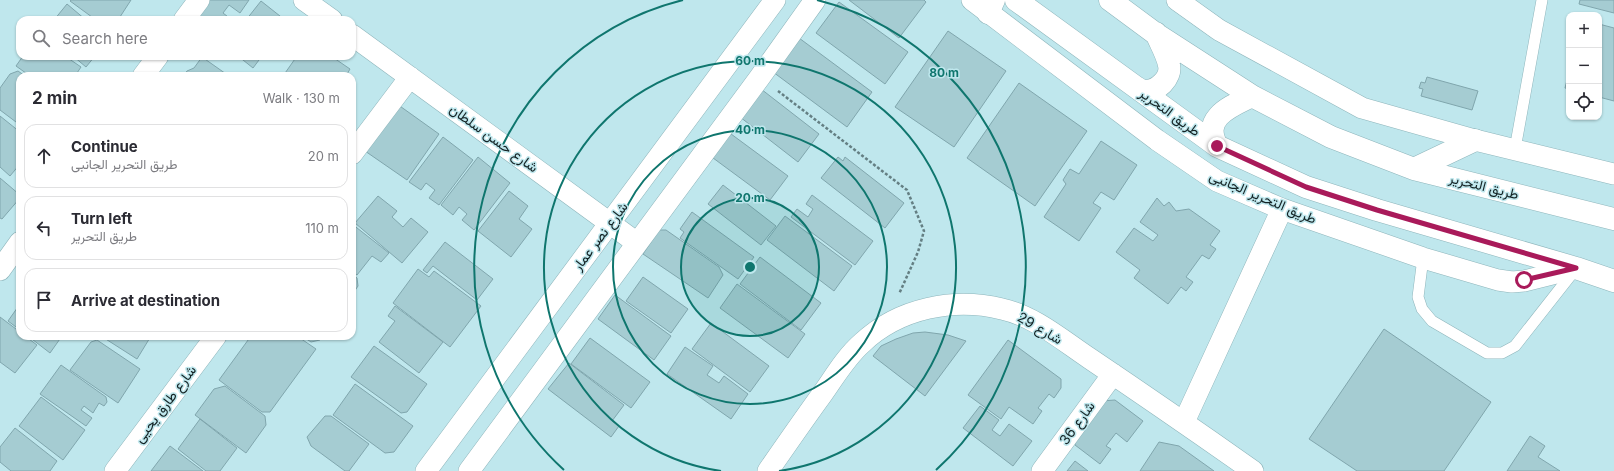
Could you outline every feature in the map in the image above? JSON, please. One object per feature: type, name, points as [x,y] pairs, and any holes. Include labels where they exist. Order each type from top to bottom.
[{"type":"street","points":[[187,16],[199,0]]},
{"type":"street","points":[[304,0],[326,16]]},
{"type":"street","name":"شارع نصر عمار","points":[[426,471],[775,0]]},
{"type":"street","points":[[469,471],[760,77],[815,0]]},
{"type":"street","name":"طريق التحرير","points":[[1016,0],[1217,146],[1306,187],[1377,210],[1576,268],[1614,281]]},
{"type":"street","name":"طريق التحرير","points":[[1110,0],[1156,34],[1252,96],[1330,137],[1414,169],[1614,219]]},
{"type":"street","points":[[1134,0],[1156,34],[1170,66],[1165,81],[1152,90],[1144,91],[1136,87]]},
{"type":"street","points":[[1177,0],[1219,30],[1362,108],[1475,140],[1614,174]]},
{"type":"street","name":"طريق التحرير الجانبى","points":[[985,4],[1157,140],[1217,181],[1282,209],[1423,258],[1498,280],[1512,282],[1576,268]]},
{"type":"street","name":"شارع حسن سلطان","points":[[356,38],[636,243]]},
{"type":"street","points":[[146,72],[155,60]]},
{"type":"street","points":[[356,149],[410,76]]},
{"type":"street","points":[[1217,146],[1213,133],[1217,117],[1222,112],[1252,96]]},
{"type":"street","points":[[1414,169],[1475,140]]},
{"type":"street","points":[[1184,422],[1282,209]]},
{"type":"street","points":[[0,270],[16,248]]},
{"type":"street","name":"شارع 29","points":[[768,471],[845,361],[862,342],[883,327],[911,313],[941,305],[972,304],[1003,309],[1032,320],[1184,422],[1253,471]]},
{"type":"street","name":"شارع طارق يحيى","points":[[115,471],[213,340]]},
{"type":"street","name":"شارع 36","points":[[1042,471],[1113,374]]},
{"type":"lane","points":[[1515,149],[1542,0]]},
{"type":"lane","points":[[1423,258],[1418,297],[1422,309],[1432,321],[1487,353],[1502,353],[1515,346],[1576,268]]},
{"type":"path","points":[[760,77],[907,190],[924,231],[918,252],[883,327]]},
{"type":"building","points":[[131,0],[121,16],[91,16],[70,1]]},
{"type":"building","points":[[201,0],[249,0],[240,13],[229,5],[223,13],[227,16],[193,16],[191,14]]},
{"type":"building","points":[[849,0],[924,0],[926,2],[899,38]]},
{"type":"building","points":[[1580,0],[1614,0],[1614,13],[1579,4]]},
{"type":"building","points":[[261,1],[280,16],[249,16]]},
{"type":"building","points":[[839,2],[908,52],[885,84],[816,33]]},
{"type":"building","points":[[67,4],[81,16],[57,16]]},
{"type":"building","points":[[1602,25],[1614,28],[1614,101],[1602,98]]},
{"type":"building","points":[[948,31],[1006,71],[954,147],[895,107]]},
{"type":"building","points":[[799,38],[872,92],[847,127],[773,72]]},
{"type":"building","points":[[20,60],[71,60],[81,67],[78,72],[24,72],[16,66]]},
{"type":"building","points":[[78,60],[92,60],[86,67]]},
{"type":"building","points":[[200,60],[206,60],[223,72],[186,72],[194,68]]},
{"type":"building","points":[[243,60],[259,60],[253,68]]},
{"type":"building","points":[[294,60],[337,60],[350,69],[348,72],[286,72]]},
{"type":"building","points":[[18,71],[19,72],[16,72],[16,122],[0,110],[0,88],[10,74]]},
{"type":"building","points":[[1427,77],[1478,91],[1472,110],[1421,96],[1423,89],[1419,88],[1421,82],[1425,83]]},
{"type":"building","points":[[1019,83],[1087,131],[1035,206],[967,158]]},
{"type":"building","points":[[761,89],[819,134],[798,162],[740,117]]},
{"type":"building","points":[[397,104],[439,134],[407,180],[365,151]]},
{"type":"building","points":[[0,116],[16,129],[16,169],[10,176],[0,167]]},
{"type":"building","points":[[727,131],[788,176],[770,200],[709,155]]},
{"type":"building","points":[[443,137],[473,160],[439,205],[429,198],[435,190],[426,183],[421,190],[409,182]]},
{"type":"building","points":[[1101,141],[1137,165],[1114,200],[1101,192],[1093,203],[1101,208],[1079,241],[1044,217],[1066,184],[1063,180],[1070,169],[1079,174]]},
{"type":"building","points":[[478,157],[510,183],[474,230],[462,220],[467,214],[459,207],[453,215],[441,205]]},
{"type":"building","points":[[838,157],[843,161],[845,157],[904,203],[885,228],[821,178]]},
{"type":"building","points":[[0,178],[16,192],[16,203],[2,219],[0,218]]},
{"type":"building","points":[[723,185],[776,226],[761,245],[708,204]]},
{"type":"building","points":[[509,191],[528,206],[519,219],[532,229],[511,257],[478,231]]},
{"type":"building","points":[[812,195],[873,241],[855,265],[791,217],[797,209],[808,217],[813,209],[806,204]]},
{"type":"building","points":[[378,196],[397,211],[392,217],[403,227],[411,218],[428,232],[402,263],[356,224],[356,222]]},
{"type":"building","points":[[1157,198],[1164,206],[1169,202],[1176,211],[1189,209],[1220,231],[1210,245],[1216,249],[1209,259],[1202,255],[1186,277],[1193,282],[1186,291],[1181,287],[1168,304],[1134,278],[1140,270],[1116,252],[1134,228],[1153,241],[1158,235],[1140,222]]},
{"type":"building","points":[[692,212],[754,257],[738,279],[680,238],[684,232],[680,229]]},
{"type":"building","points":[[785,216],[852,266],[834,291],[767,240]]},
{"type":"building","points":[[356,227],[389,253],[381,262],[372,256],[357,275]]},
{"type":"building","points":[[659,230],[666,230],[719,267],[723,275],[708,298],[643,254]]},
{"type":"building","points":[[445,242],[493,279],[477,300],[433,266],[427,273],[423,270]]},
{"type":"building","points":[[760,257],[821,303],[801,330],[740,284]]},
{"type":"building","points":[[418,269],[429,277],[434,271],[481,306],[450,347],[393,303]]},
{"type":"building","points":[[356,277],[357,278],[358,286],[356,289]]},
{"type":"building","points":[[643,277],[688,309],[671,333],[626,301]]},
{"type":"building","points":[[737,284],[805,334],[788,358],[720,308]]},
{"type":"building","points":[[615,295],[671,336],[654,360],[598,319]]},
{"type":"building","points":[[395,306],[443,342],[419,373],[379,342],[395,321],[388,316]]},
{"type":"building","points":[[16,310],[16,327],[8,321]]},
{"type":"building","points":[[0,317],[16,329],[16,340],[30,340],[37,345],[15,373],[0,362]]},
{"type":"building","points":[[711,323],[769,366],[750,392],[692,349]]},
{"type":"building","points":[[1384,329],[1491,402],[1444,471],[1357,471],[1309,439]]},
{"type":"building","points":[[925,332],[948,335],[966,341],[925,396],[873,356],[881,346],[896,339],[913,333]]},
{"type":"building","points":[[590,338],[650,382],[631,408],[571,364]]},
{"type":"building","points":[[33,340],[59,340],[50,353]]},
{"type":"building","points":[[97,340],[140,369],[118,403],[70,370],[91,342]]},
{"type":"building","points":[[107,340],[149,340],[137,359]]},
{"type":"building","points":[[248,340],[303,340],[316,349],[270,412],[262,412],[219,380]]},
{"type":"building","points":[[308,340],[320,340],[311,342]]},
{"type":"building","points":[[1008,340],[1061,379],[1061,388],[1054,398],[1049,394],[1038,408],[1042,411],[1033,424],[1009,407],[1001,419],[968,395]]},
{"type":"building","points":[[374,346],[427,384],[407,412],[401,413],[351,377]]},
{"type":"building","points":[[685,347],[713,366],[707,375],[719,383],[724,376],[748,394],[731,419],[667,374]]},
{"type":"building","points":[[569,363],[624,405],[612,421],[619,426],[611,437],[548,389]]},
{"type":"building","points":[[61,365],[106,397],[107,402],[104,406],[99,403],[93,413],[84,406],[81,410],[92,418],[86,426],[40,394]]},
{"type":"building","points":[[355,384],[413,426],[394,452],[385,453],[333,415]]},
{"type":"building","points":[[225,386],[265,416],[266,425],[246,453],[195,415],[214,389]]},
{"type":"building","points":[[41,397],[85,430],[63,460],[19,426]]},
{"type":"building","points":[[1115,400],[1143,421],[1127,442],[1116,433],[1106,446],[1111,449],[1100,464],[1075,445],[1075,436],[1101,401]]},
{"type":"building","points":[[980,406],[999,420],[992,430],[1000,436],[1009,424],[1032,441],[1013,466],[963,428]]},
{"type":"building","points":[[325,416],[331,416],[369,444],[349,471],[345,471],[311,446],[307,437]]},
{"type":"building","points":[[200,419],[237,448],[220,471],[206,471],[178,449]]},
{"type":"building","points":[[15,428],[57,461],[50,471],[11,471],[0,462],[0,447]]},
{"type":"building","points":[[1530,436],[1545,446],[1538,457],[1560,471],[1507,471]]},
{"type":"building","points":[[1159,442],[1179,446],[1214,471],[1140,471]]},
{"type":"building","points":[[170,446],[203,471],[151,471]]},
{"type":"building","points":[[1075,461],[1088,471],[1067,471]]},
{"type":"route","points":[[1217,146],[1306,187],[1377,210],[1576,268],[1524,280]]}]
